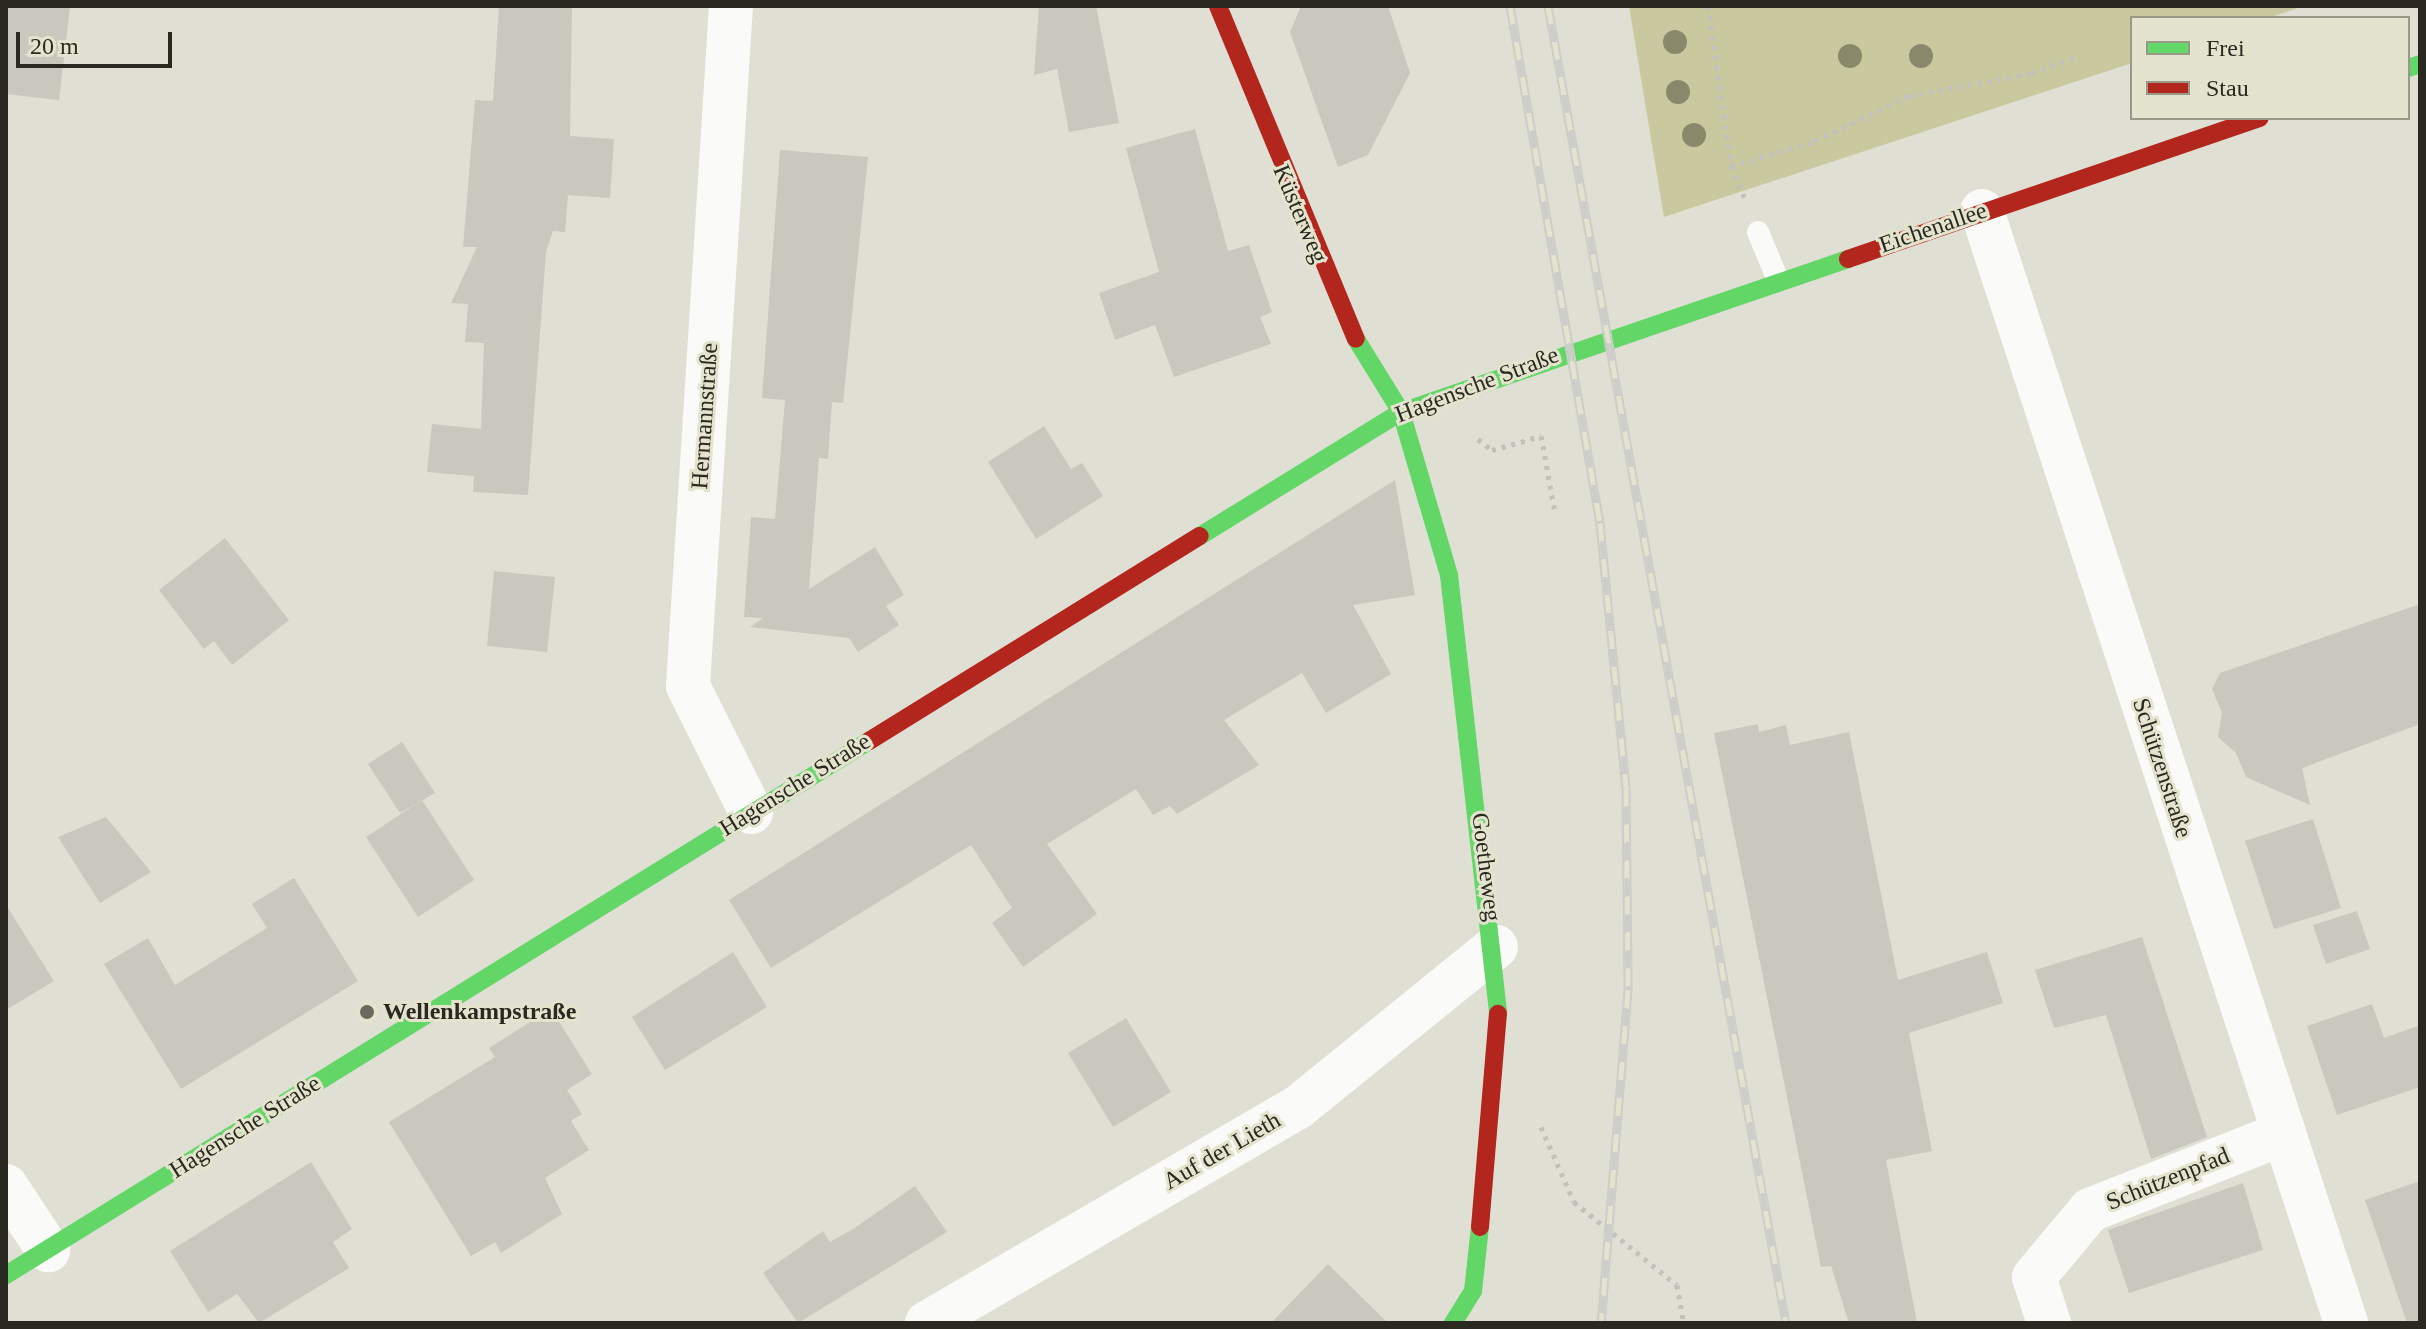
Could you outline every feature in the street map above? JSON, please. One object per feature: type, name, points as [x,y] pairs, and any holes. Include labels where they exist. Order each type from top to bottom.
[{"type":"street","name":"Hermannstraße","points":[[731,6],[688,686],[751,812]]},
{"type":"street","name":"Küsterweg","points":[[1218,6],[1345,322],[1401,412]]},
{"type":"street","name":"Eichenallee","points":[[1605,337],[2254,120]]},
{"type":"street","name":"Schützenstraße","points":[[1982,211],[2346,1323]]},
{"type":"street","name":"Hagensche Straße","points":[[6,1275],[1401,412],[1605,337]]},
{"type":"street","name":"Goetheweg","points":[[1401,412],[1449,575],[1496,947],[1500,1035],[1473,1291],[1453,1323]]},
{"type":"street","name":"Auf der Lieth","points":[[927,1323],[1297,1108],[1496,947]]},
{"type":"street","name":"Schützenpfad","points":[[2049,1323],[2034,1277],[2090,1210],[2282,1134]]},
{"type":"street","points":[[6,1186],[48,1250]]},
{"type":"lane","points":[[1758,232],[1778,280]]},
{"type":"path","points":[[1708,6],[1731,166],[1741,191]]},
{"type":"path","points":[[1731,166],[1815,141],[1909,96],[2032,73],[2076,57]]},
{"type":"path","points":[[1474,436],[1492,450],[1541,436],[1555,512]]},
{"type":"path","points":[[1537,1118],[1574,1202],[1677,1285],[1684,1323]]},
{"type":"shaded area","points":[[1629,6],[2304,6],[2274,16],[2130,16],[2130,64],[1664,217]]},
{"type":"building","points":[[6,6],[70,6],[59,100],[6,94]]},
{"type":"building","points":[[499,6],[572,6],[570,136],[614,139],[610,198],[568,195],[565,232],[553,231],[546,252],[528,495],[473,492],[474,476],[427,472],[432,424],[481,429],[484,343],[465,342],[468,304],[451,303],[477,247],[463,247],[475,100],[493,101]]},
{"type":"building","points":[[1039,6],[1096,6],[1119,123],[1069,132],[1057,69],[1034,75]]},
{"type":"building","points":[[1301,6],[1388,6],[1410,73],[1368,155],[1338,167],[1290,32]]},
{"type":"building","points":[[1195,129],[1228,251],[1249,245],[1272,312],[1260,317],[1271,344],[1174,377],[1155,325],[1115,340],[1099,293],[1159,272],[1126,148]]},
{"type":"building","points":[[780,150],[868,157],[843,403],[832,402],[828,459],[819,458],[809,589],[875,547],[904,595],[886,606],[899,625],[858,652],[849,638],[750,627],[763,618],[744,617],[751,517],[775,519],[785,400],[762,398]]},
{"type":"building","points":[[1044,426],[1071,469],[1082,463],[1103,496],[1036,539],[988,462]]},
{"type":"building","points":[[1395,480],[1415,595],[1353,605],[1391,674],[1326,713],[1302,673],[1224,720],[1259,765],[1177,814],[1170,806],[1153,815],[1136,789],[1047,844],[1097,914],[1023,967],[992,923],[1012,908],[971,845],[771,968],[729,900]]},
{"type":"building","points":[[225,538],[289,620],[232,665],[214,641],[204,649],[159,590]]},
{"type":"building","points":[[494,571],[555,577],[547,652],[487,646]]},
{"type":"building","points":[[2420,604],[2420,724],[2302,768],[2310,805],[2246,777],[2236,753],[2218,737],[2222,713],[2212,689],[2220,673]]},
{"type":"building","points":[[1758,724],[1759,732],[1786,725],[1790,745],[1849,732],[1898,980],[1987,952],[2003,1003],[1909,1033],[1932,1151],[1886,1160],[1917,1323],[1849,1323],[1831,1266],[1821,1267],[1714,733]]},
{"type":"building","points":[[402,742],[435,793],[400,813],[368,764]]},
{"type":"building","points":[[422,800],[474,880],[418,917],[366,837]]},
{"type":"building","points":[[106,817],[151,872],[100,903],[58,837]]},
{"type":"building","points":[[2313,819],[2341,908],[2274,929],[2245,841]]},
{"type":"building","points":[[294,878],[358,981],[181,1089],[104,964],[148,938],[175,985],[267,928],[252,904]]},
{"type":"building","points":[[6,905],[54,981],[6,1010]]},
{"type":"building","points":[[2357,911],[2370,949],[2326,964],[2313,925]]},
{"type":"building","points":[[2142,937],[2207,1137],[2151,1159],[2106,1015],[2054,1028],[2035,970]]},
{"type":"building","points":[[733,952],[767,1007],[665,1070],[632,1017]]},
{"type":"building","points":[[2372,1004],[2384,1038],[2420,1025],[2420,1087],[2337,1115],[2307,1026]]},
{"type":"building","points":[[551,1009],[592,1074],[567,1090],[582,1114],[571,1121],[589,1150],[545,1178],[562,1214],[501,1253],[495,1242],[471,1256],[389,1122],[495,1057],[489,1048]]},
{"type":"building","points":[[1126,1018],[1171,1092],[1113,1127],[1068,1053]]},
{"type":"building","points":[[311,1162],[352,1229],[333,1242],[349,1268],[259,1323],[237,1294],[208,1312],[170,1251]]},
{"type":"building","points":[[2420,1181],[2420,1323],[2407,1323],[2365,1200]]},
{"type":"building","points":[[2243,1183],[2263,1250],[2129,1293],[2108,1230]]},
{"type":"building","points":[[915,1186],[947,1232],[798,1323],[763,1273],[823,1231],[830,1242]]},
{"type":"building","points":[[1328,1264],[1388,1323],[1271,1323]]},
{"type":"railway","points":[[1510,6],[1600,523],[1626,788],[1628,990],[1601,1323]]},
{"type":"railway","points":[[1548,6],[1786,1323]]},
{"type":"traffic: fast","points":[[2410,67],[2420,64]]},
{"type":"traffic: fast","points":[[1200,536],[1401,412],[1848,259]]},
{"type":"traffic: fast","points":[[1356,339],[1401,412],[1449,575],[1498,1014]]},
{"type":"traffic: fast","points":[[6,1275],[869,741]]},
{"type":"traffic: fast","points":[[1453,1323],[1473,1291],[1480,1227]]},
{"type":"traffic: jam","points":[[1218,6],[1356,339]]},
{"type":"traffic: jam","points":[[1848,259],[2254,120]]},
{"type":"traffic: jam","points":[[869,741],[1200,536]]},
{"type":"traffic: jam","points":[[1480,1227],[1498,1014]]},
{"type":"place","name":"Wellenkampstraße","points":[[367,1012]]}]
